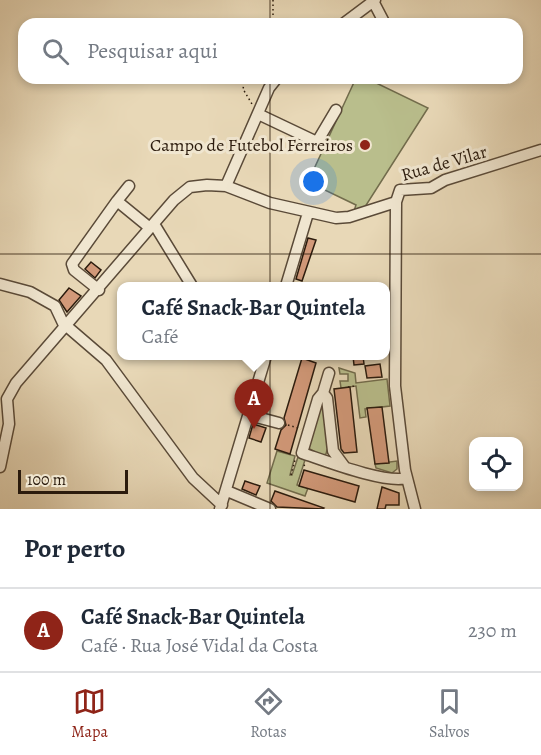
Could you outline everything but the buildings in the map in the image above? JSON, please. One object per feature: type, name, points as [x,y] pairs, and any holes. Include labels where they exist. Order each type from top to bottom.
[{"type":"street","points":[[351,18],[374,1],[382,18]]},
{"type":"street","points":[[224,186],[272,84]]},
{"type":"street","points":[[258,114],[317,142],[336,110]]},
{"type":"street","name":"Rua de Vilar","points":[[396,202],[400,189],[431,188],[445,180],[513,161],[541,150]]},
{"type":"street","points":[[99,290],[74,270],[72,264],[129,186]]},
{"type":"street","points":[[0,467],[8,429],[3,397],[99,290],[174,200],[190,187],[224,186],[270,203],[336,218],[349,217],[396,202],[394,366],[407,478],[415,509]]},
{"type":"street","points":[[117,201],[152,226],[189,282]]},
{"type":"street","points":[[287,282],[308,213]]},
{"type":"street","points":[[0,284],[30,292],[55,306],[66,326],[106,360],[129,396],[193,478],[221,507],[265,360]]},
{"type":"street","points":[[329,373],[300,452],[392,480],[407,478]]},
{"type":"street","points":[[323,393],[327,398],[333,451],[344,466]]},
{"type":"street","points":[[249,415],[280,423]]},
{"type":"street","points":[[0,442],[2,435],[8,429]]},
{"type":"street","points":[[319,459],[328,456],[333,451]]},
{"type":"street","points":[[227,491],[270,509]]},
{"type":"path","points":[[273,0],[273,18]]},
{"type":"path","points":[[244,84],[243,89],[258,114]]},
{"type":"path","points":[[348,387],[355,386]]},
{"type":"path","points":[[280,423],[304,430]]},
{"type":"path","points":[[291,475],[300,452]]},
{"type":"green space","name":"Campo de Futebol Ferreiros","points":[[353,84],[378,84],[428,108],[363,210],[354,211],[356,205],[308,182]]},
{"type":"green space","points":[[339,368],[355,373],[356,383],[387,379],[390,406],[365,409],[366,417],[360,418],[356,386],[341,388],[340,381],[348,381],[348,374],[340,374]]},
{"type":"green space","points":[[323,401],[329,451],[327,450],[322,456],[308,448],[319,403]]},
{"type":"green space","points":[[277,451],[295,456],[290,475],[292,475],[298,457],[305,460],[297,485],[308,488],[305,496],[267,483]]},
{"type":"green space","points":[[397,461],[397,469],[392,473],[376,468],[375,464]]},
{"type":"place","name":"Campo de Futebol Ferreiros","points":[[365,145]]},
{"type":"place","name":"Café Snack-Bar Quintela","points":[[254,429]]}]
